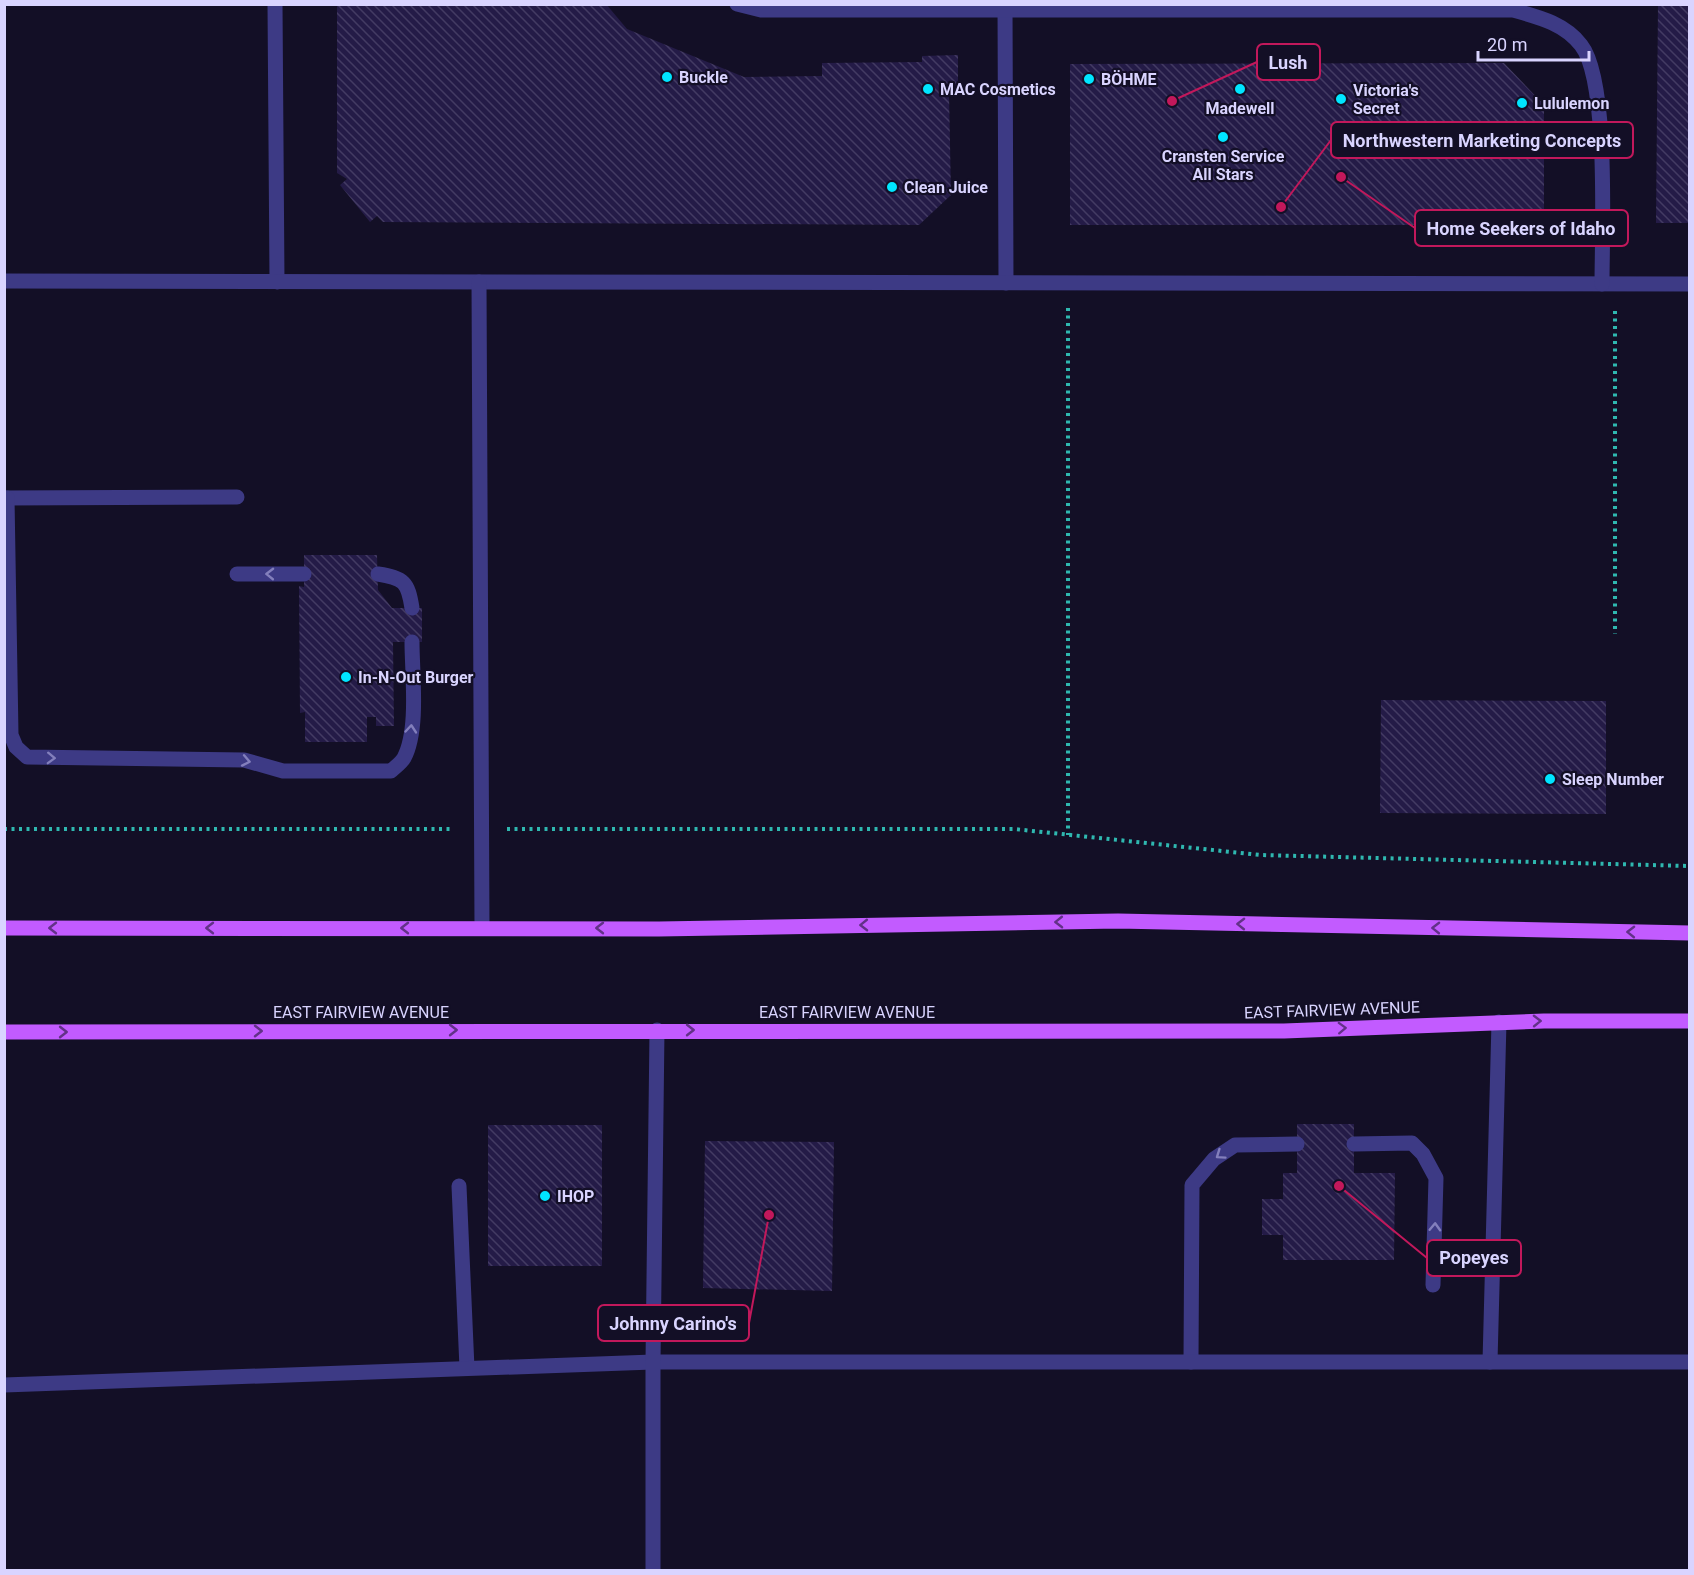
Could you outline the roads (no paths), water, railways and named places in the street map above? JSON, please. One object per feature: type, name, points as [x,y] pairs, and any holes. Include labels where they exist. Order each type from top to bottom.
[{"type":"main road","points":[[4,928],[658,928],[1118,921],[1689,933]]},
{"type":"main road","name":"EAST FAIRVIEW AVENUE","points":[[4,1032],[1284,1030],[1498,1022],[1689,1021]]},
{"type":"street","points":[[276,4],[277,282]]},
{"type":"street","points":[[736,4],[761,10],[1005,7],[1513,10],[1545,19],[1569,32],[1582,46],[1591,65],[1601,130],[1602,284]]},
{"type":"street","points":[[1005,7],[1005,283]]},
{"type":"street","points":[[4,281],[1689,284]]},
{"type":"street","points":[[479,282],[482,928]]},
{"type":"street","points":[[237,497],[6,498],[11,735],[16,747],[27,757],[244,759],[284,771],[391,771],[402,761],[409,747],[412,729],[412,642]]},
{"type":"street","points":[[237,574],[304,574]]},
{"type":"street","points":[[378,574],[404,581],[409,591],[412,608]]},
{"type":"street","points":[[1490,1362],[1498,1022]]},
{"type":"street","points":[[653,1570],[657,1030]]},
{"type":"street","points":[[1354,1144],[1412,1143],[1423,1154],[1432,1170],[1436,1178],[1433,1285]]},
{"type":"street","points":[[1191,1362],[1192,1185],[1214,1159],[1236,1145],[1297,1144]]},
{"type":"street","points":[[459,1186],[467,1368]]},
{"type":"street","points":[[4,1384],[653,1362],[1689,1362]]},
{"type":"place","name":"Buckle","points":[[667,77]]},
{"type":"place","name":"BÖHME","points":[[1089,79]]},
{"type":"place","name":"MAC Cosmetics","points":[[928,89]]},
{"type":"place","name":"Madewell","points":[[1240,89]]},
{"type":"place","name":"Victoria's Secret","points":[[1341,99]]},
{"type":"place","name":"Lush","points":[[1172,101]]},
{"type":"place","name":"Lululemon","points":[[1522,103]]},
{"type":"place","name":"Cransten Service All Stars","points":[[1223,137]]},
{"type":"place","name":"Home Seekers of Idaho","points":[[1341,177]]},
{"type":"place","name":"Clean Juice","points":[[892,187]]},
{"type":"place","name":"Northwestern Marketing Concepts","points":[[1281,207]]},
{"type":"place","name":"In-N-Out Burger","points":[[346,677]]},
{"type":"place","name":"Sleep Number","points":[[1550,779]]},
{"type":"place","name":"Popeyes","points":[[1339,1186]]},
{"type":"place","name":"IHOP","points":[[545,1196]]},
{"type":"place","name":"Johnny Carino's","points":[[769,1215]]}]
